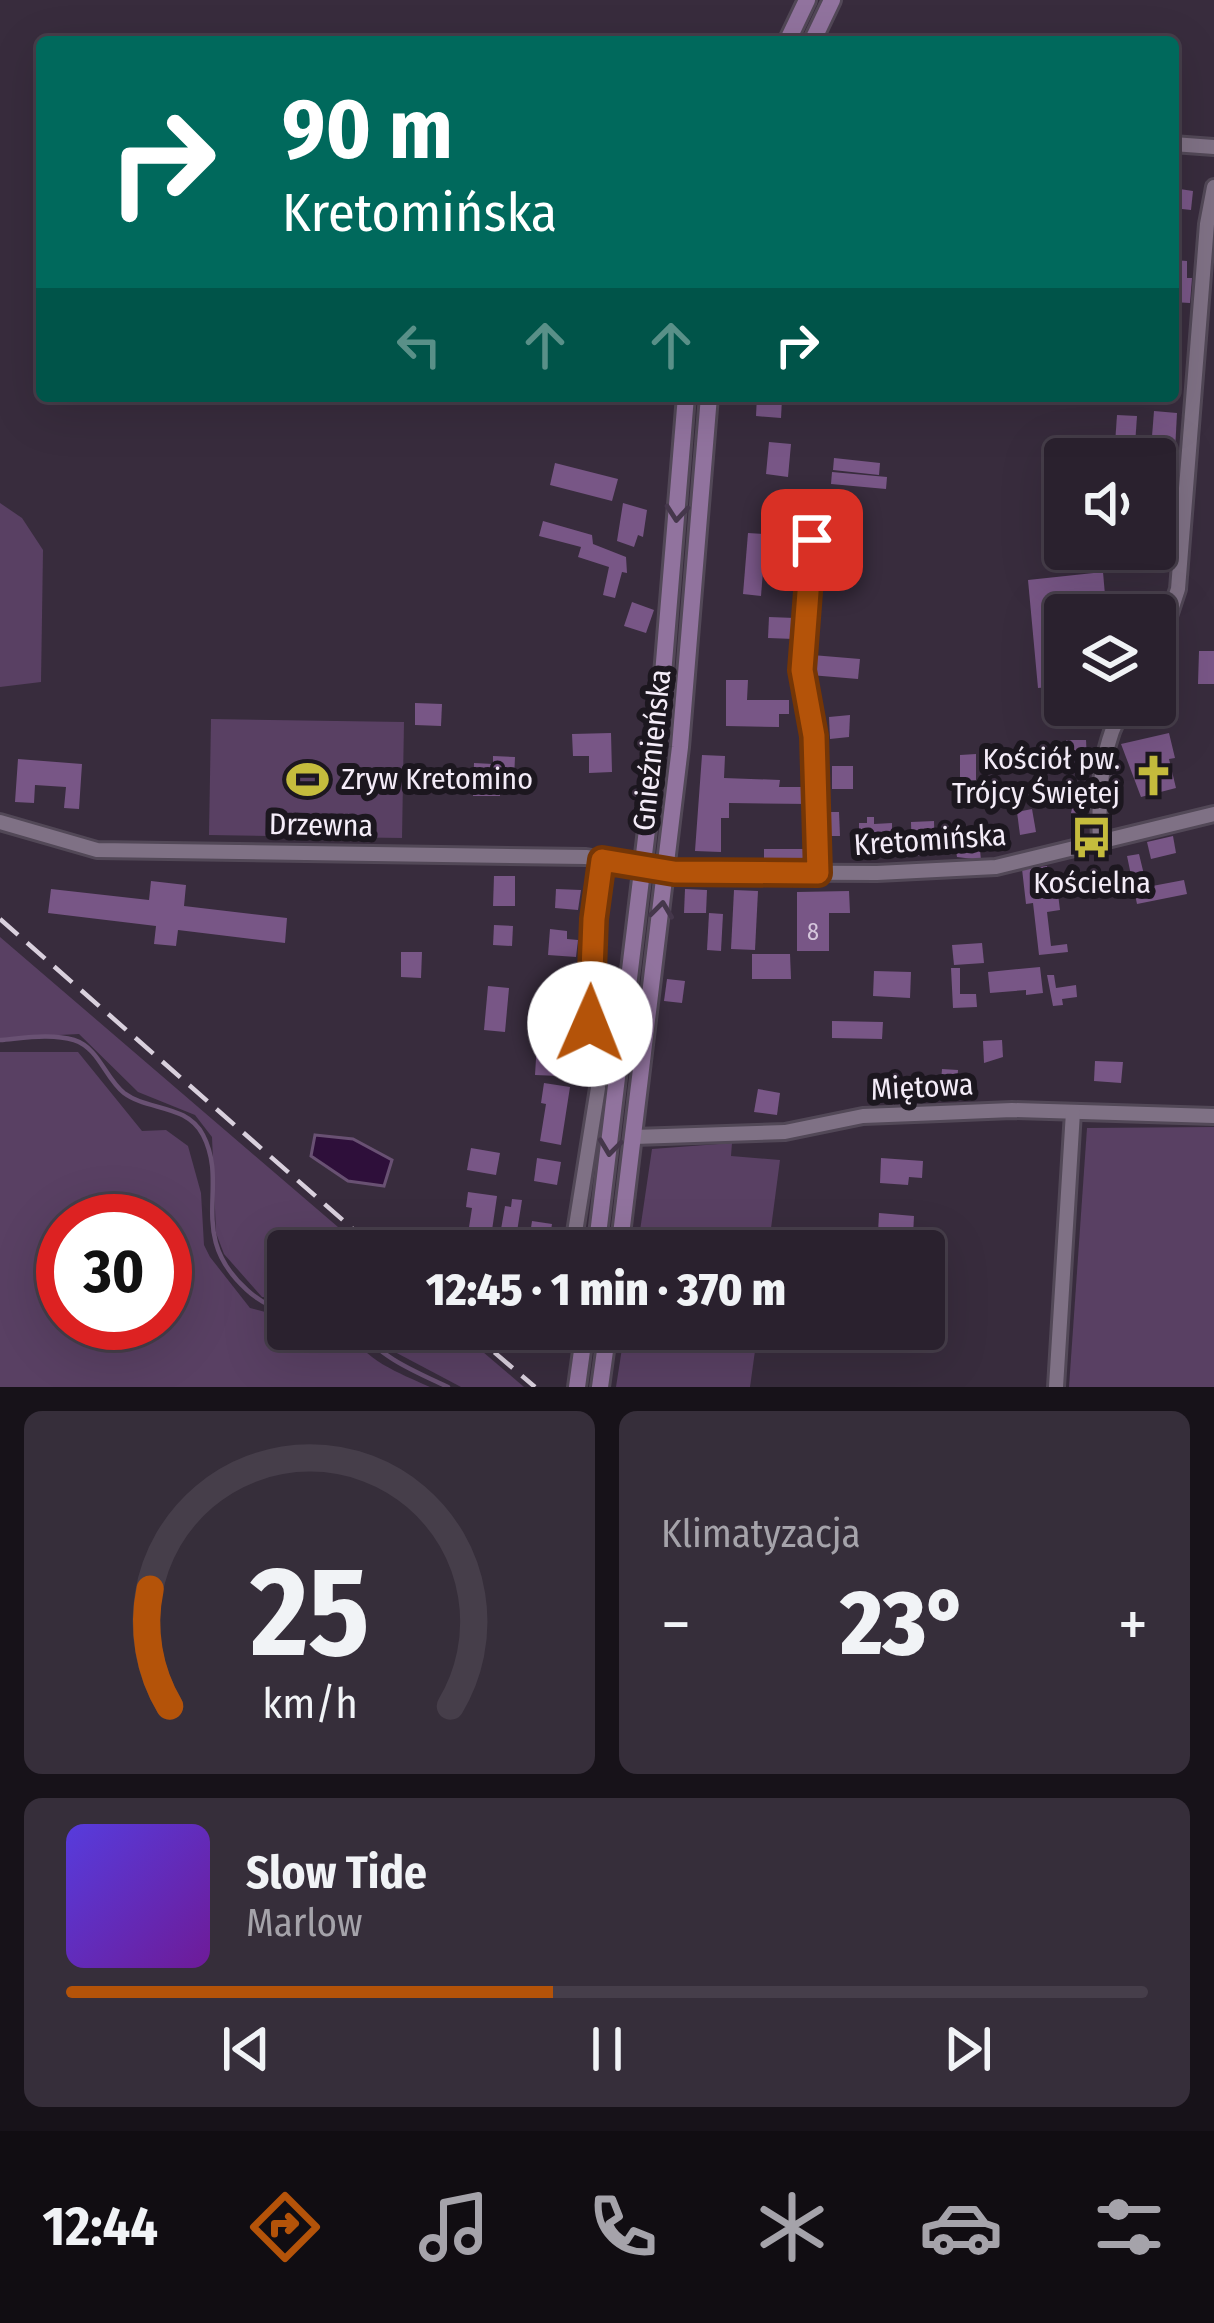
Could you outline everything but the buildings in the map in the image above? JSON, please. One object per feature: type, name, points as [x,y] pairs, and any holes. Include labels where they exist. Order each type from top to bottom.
[{"type":"main road","points":[[790,36],[807,0]]},
{"type":"main road","points":[[815,36],[832,0]]},
{"type":"main road","name":"Gnieźnieńska","points":[[599,1230],[644,864],[685,402]]},
{"type":"main road","name":"Gnieźnieńska","points":[[622,1230],[667,871],[708,402]]},
{"type":"main road","points":[[577,1387],[582,1350]]},
{"type":"main road","points":[[600,1387],[605,1350]]},
{"type":"street","points":[[1179,144],[1214,147]]},
{"type":"street","points":[[1176,595],[1214,187]]},
{"type":"street","points":[[815,500],[802,670],[814,736],[818,873]]},
{"type":"street","points":[[1100,842],[1105,753],[1112,726]]},
{"type":"street","name":"Kretomińska","points":[[644,864],[667,871],[818,873],[985,868],[1214,814]]},
{"type":"street","name":"Drzewna","points":[[0,822],[97,850],[384,852],[644,864]]},
{"type":"street","points":[[575,1230],[598,1088],[589,1009],[602,860]]},
{"type":"street","points":[[1056,1387],[1073,1112]]},
{"type":"street","name":"Miętowa","points":[[634,1137],[785,1132],[863,1116],[1073,1112],[1214,1116]]},
{"type":"shaded area","points":[[0,503],[22,518],[43,550],[41,682],[0,687]]},
{"type":"shaded area","name":"Zryw Kretomino","points":[[211,719],[404,722],[402,838],[209,835]]},
{"type":"shaded area","points":[[0,937],[342,1230],[267,1230],[267,1298],[262,1297],[224,1254],[216,1233],[212,1137],[195,1115],[138,1092],[79,1034],[0,1038]]},
{"type":"shaded area","points":[[0,1052],[78,1052],[142,1131],[166,1130],[188,1146],[201,1193],[204,1245],[250,1308],[267,1312],[267,1350],[364,1350],[394,1371],[430,1387],[0,1387]]},
{"type":"shaded area","points":[[1214,1127],[1214,1387],[1069,1387],[1087,1128]]},
{"type":"shaded area","points":[[315,1135],[353,1139],[392,1160],[384,1186],[348,1181],[311,1156]]},
{"type":"shaded area","points":[[732,1143],[731,1156],[780,1160],[771,1230],[640,1230],[652,1149]]},
{"type":"shaded area","points":[[391,1350],[481,1350],[524,1387],[461,1387]]},
{"type":"shaded area","points":[[622,1350],[755,1350],[750,1387],[616,1387]]},
{"type":"waterway","points":[[0,1040],[47,1036],[74,1040],[96,1056],[124,1093],[196,1125],[210,1154],[218,1250],[251,1294],[267,1303]]},
{"type":"waterway","points":[[381,1350],[448,1387]]},
{"type":"railway","points":[[0,919],[354,1230]]},
{"type":"railway","points":[[492,1350],[535,1387]]},
{"type":"place","name":"Kościół pw. Trójcy Świętej","points":[[1154,776]]},
{"type":"place","name":"Zryw Kretomino","points":[[307,779]]},
{"type":"place","name":"Kościelna","points":[[1092,837]]},
{"type":"route","points":[[590,1024],[594,919],[602,860],[674,872],[818,873],[816,760],[802,670],[812,540]]}]
